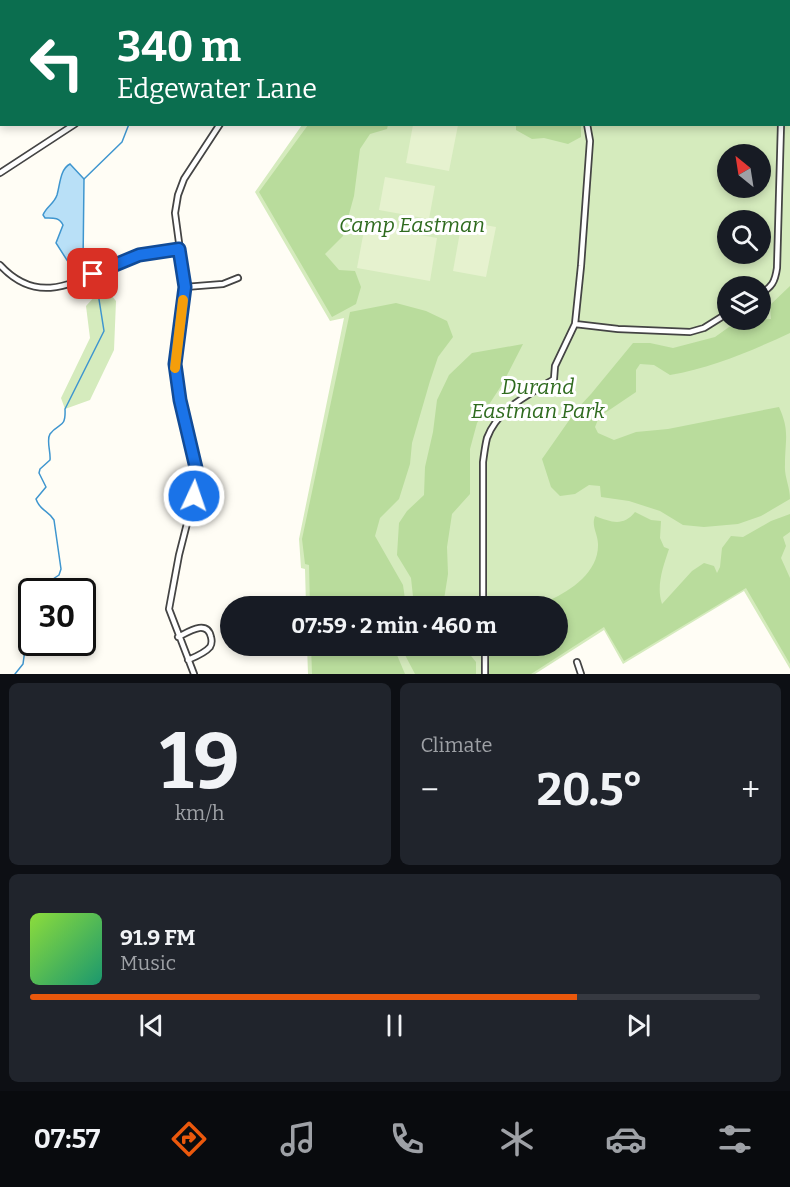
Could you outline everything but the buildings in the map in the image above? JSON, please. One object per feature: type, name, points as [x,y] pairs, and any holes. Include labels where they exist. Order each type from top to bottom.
[{"type":"street","points":[[0,173],[72,126]]},
{"type":"street","points":[[194,674],[170,616],[169,603],[197,476],[176,379],[175,356],[185,287],[175,213],[178,195],[195,162],[219,126]]},
{"type":"street","points":[[483,596],[483,462],[487,439],[496,421],[512,405],[554,379],[555,366],[575,324],[590,141],[587,126]]},
{"type":"street","points":[[771,287],[775,281],[777,268],[781,126]]},
{"type":"street","points":[[0,265],[23,283],[44,289],[80,280],[139,255],[179,249]]},
{"type":"street","points":[[185,287],[223,284],[238,278]]},
{"type":"street","points":[[575,324],[618,329],[690,332],[704,328],[717,320]]},
{"type":"street","points":[[178,637],[201,627],[211,636],[209,648],[188,660]]},
{"type":"street","points":[[485,656],[485,674]]},
{"type":"street","points":[[577,662],[581,674]]},
{"type":"green space","name":"Durand Eastman Park","points":[[301,126],[790,126],[790,669],[744,591],[623,664],[604,630],[568,653],[568,596],[306,596],[305,569],[301,568],[299,539],[344,318],[330,321],[255,192]]},
{"type":"green space","points":[[307,126],[388,126],[387,129],[370,134],[360,149],[354,196],[343,236],[325,254],[339,270],[355,271],[361,287],[356,304],[332,317],[259,192]]},
{"type":"green space","points":[[413,126],[458,126],[449,171],[406,163]]},
{"type":"green space","points":[[516,126],[581,126],[581,137],[568,144],[544,138],[532,139],[516,130]]},
{"type":"green space","points":[[385,177],[435,186],[429,219],[379,210]]},
{"type":"green space","points":[[462,221],[496,227],[486,277],[453,271]]},
{"type":"green space","points":[[365,225],[437,238],[430,281],[357,268]]},
{"type":"green space","points":[[104,286],[116,301],[114,350],[90,400],[65,409],[61,398],[90,338],[86,306]]},
{"type":"green space","points":[[790,286],[790,333],[731,358],[686,372],[670,375],[654,365],[640,364],[636,370],[636,392],[599,417],[595,427],[598,433],[614,440],[636,432],[668,429],[779,407],[786,429],[785,469],[790,499],[761,516],[738,524],[704,527],[683,525],[660,511],[629,501],[601,497],[600,486],[589,485],[575,494],[560,496],[551,487],[542,459],[577,409],[633,343],[650,343],[673,348],[715,337],[725,330],[771,330],[771,304]]},
{"type":"green space","points":[[396,303],[426,311],[447,321],[453,337],[438,357],[430,381],[399,499],[380,518],[375,536],[403,585],[405,596],[310,596],[309,565],[305,564],[302,539],[350,312]]},
{"type":"green space","points":[[523,344],[503,383],[477,423],[470,449],[470,494],[452,514],[447,547],[448,574],[445,596],[413,596],[411,578],[397,555],[399,523],[407,511],[424,495],[425,467],[437,400],[449,375],[472,353]]},
{"type":"green space","points":[[635,512],[651,520],[661,521],[660,538],[664,547],[669,549],[660,583],[662,604],[692,571],[704,563],[714,566],[717,573],[722,548],[731,536],[743,537],[771,521],[790,514],[790,532],[783,537],[786,546],[781,558],[790,578],[790,664],[746,588],[624,661],[604,627],[568,650],[568,596],[558,596],[583,578],[594,563],[598,544],[595,516],[617,522],[630,517]]},
{"type":"green space","name":"Durand Eastman Park","points":[[307,656],[563,656],[535,674],[308,674]]},
{"type":"green space","points":[[311,656],[397,656],[405,674],[312,674]]},
{"type":"green space","points":[[406,656],[471,656],[476,662],[476,674],[415,674]]},
{"type":"green space","points":[[488,656],[559,656],[531,674],[489,674]]},
{"type":"water","points":[[70,164],[84,179],[83,265],[78,268],[72,268],[56,243],[63,225],[56,218],[45,218],[43,215],[56,198],[62,173]]},
{"type":"waterway","points":[[84,179],[122,142],[128,126]]},
{"type":"waterway","points":[[78,268],[83,274]]},
{"type":"waterway","points":[[54,578],[59,575],[61,569],[54,520],[36,499],[46,487],[39,473],[40,469],[50,460],[48,439],[50,434],[63,423],[65,409],[104,331],[98,293],[88,281]]},
{"type":"waterway","points":[[15,674],[23,664],[24,656]]},
{"type":"slow traffic","points":[[175,368],[183,300]]},
{"type":"route","points":[[93,274],[139,255],[179,249],[185,287],[175,364],[180,400],[196,468],[194,496]]},
{"type":"park label","name":"Camp Eastman","points":[[412,225]]}]
